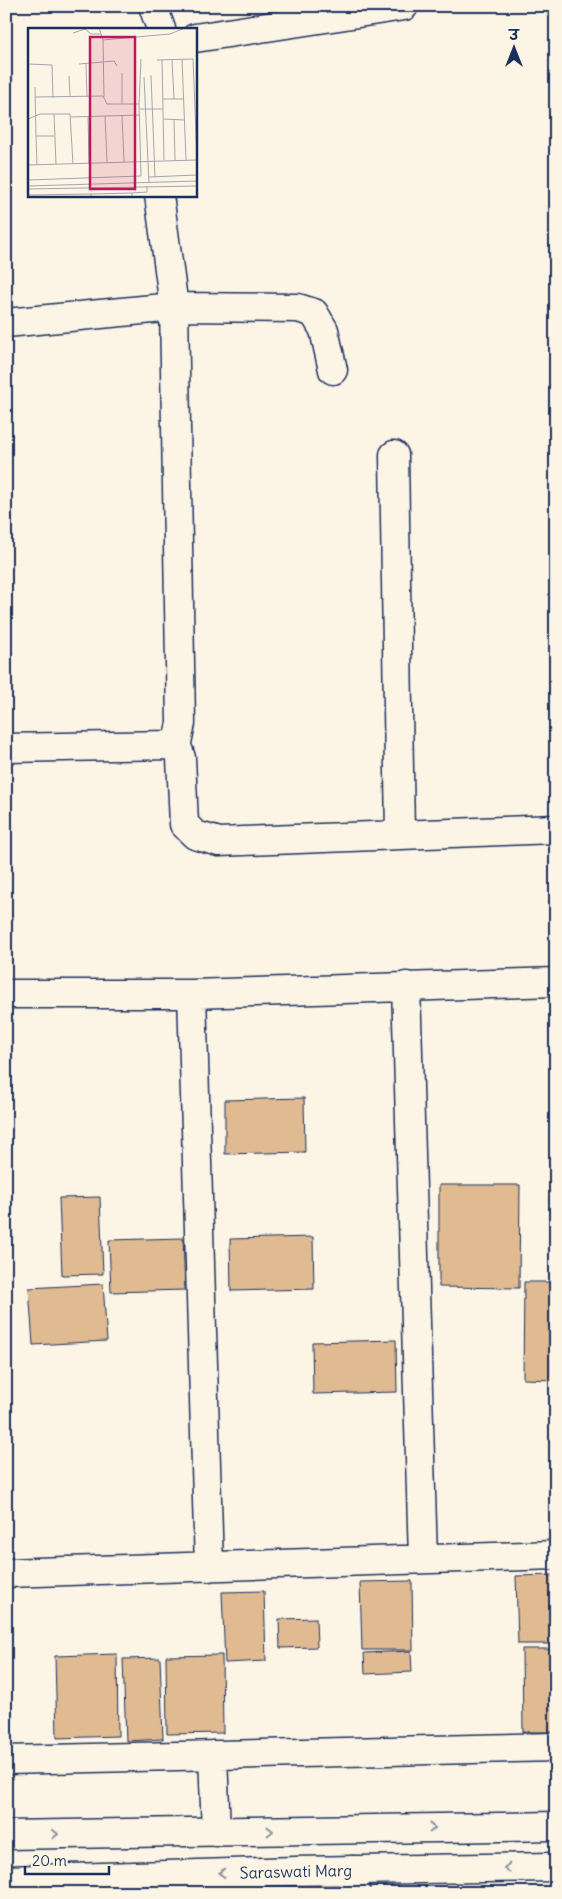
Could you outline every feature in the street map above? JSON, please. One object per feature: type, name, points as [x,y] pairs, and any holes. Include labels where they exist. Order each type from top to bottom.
[{"type":"street","points":[[153,6],[161,28]]},
{"type":"street","points":[[196,38],[404,6]]},
{"type":"street","points":[[160,196],[174,307],[181,723],[176,748]]},
{"type":"street","points":[[6,323],[174,307],[298,308],[314,313],[324,330],[333,370]]},
{"type":"street","points":[[394,455],[400,834]]},
{"type":"street","points":[[6,748],[171,745],[176,748],[181,758],[184,824],[195,835],[219,842],[556,829]]},
{"type":"street","points":[[6,994],[192,994],[556,982]]},
{"type":"street","points":[[406,986],[423,1559]]},
{"type":"street","points":[[192,994],[209,1567]]},
{"type":"street","points":[[6,1573],[556,1555]]},
{"type":"street","points":[[6,1760],[556,1747]]},
{"type":"street","points":[[213,1755],[216,1832]]},
{"type":"street","points":[[6,1835],[556,1826]]},
{"type":"street","name":"Saraswati Marg","points":[[6,1880],[355,1881],[556,1867]]},
{"type":"building","points":[[304,1098],[305,1152],[225,1154],[225,1100]]},
{"type":"building","points":[[439,1185],[520,1185],[519,1288],[439,1287]]},
{"type":"building","points":[[100,1197],[103,1274],[62,1275],[59,1198]]},
{"type":"building","points":[[313,1237],[314,1289],[231,1291],[230,1239]]},
{"type":"building","points":[[183,1238],[185,1290],[111,1292],[109,1240]]},
{"type":"building","points":[[524,1282],[556,1282],[556,1380],[523,1379]]},
{"type":"building","points":[[103,1284],[107,1341],[33,1345],[29,1288]]},
{"type":"building","points":[[396,1340],[397,1392],[313,1394],[312,1342]]},
{"type":"building","points":[[556,1575],[556,1644],[518,1644],[516,1576]]},
{"type":"building","points":[[412,1581],[413,1650],[362,1650],[360,1582]]},
{"type":"building","points":[[264,1591],[266,1661],[225,1663],[222,1592]]},
{"type":"building","points":[[316,1618],[317,1647],[280,1648],[279,1619]]},
{"type":"building","points":[[522,1649],[556,1649],[556,1732],[523,1732]]},
{"type":"building","points":[[411,1651],[412,1672],[365,1674],[364,1653]]},
{"type":"building","points":[[117,1654],[118,1736],[57,1738],[55,1656]]},
{"type":"building","points":[[222,1655],[223,1733],[167,1734],[166,1656]]},
{"type":"building","points":[[160,1658],[163,1739],[126,1741],[123,1659]]}]
